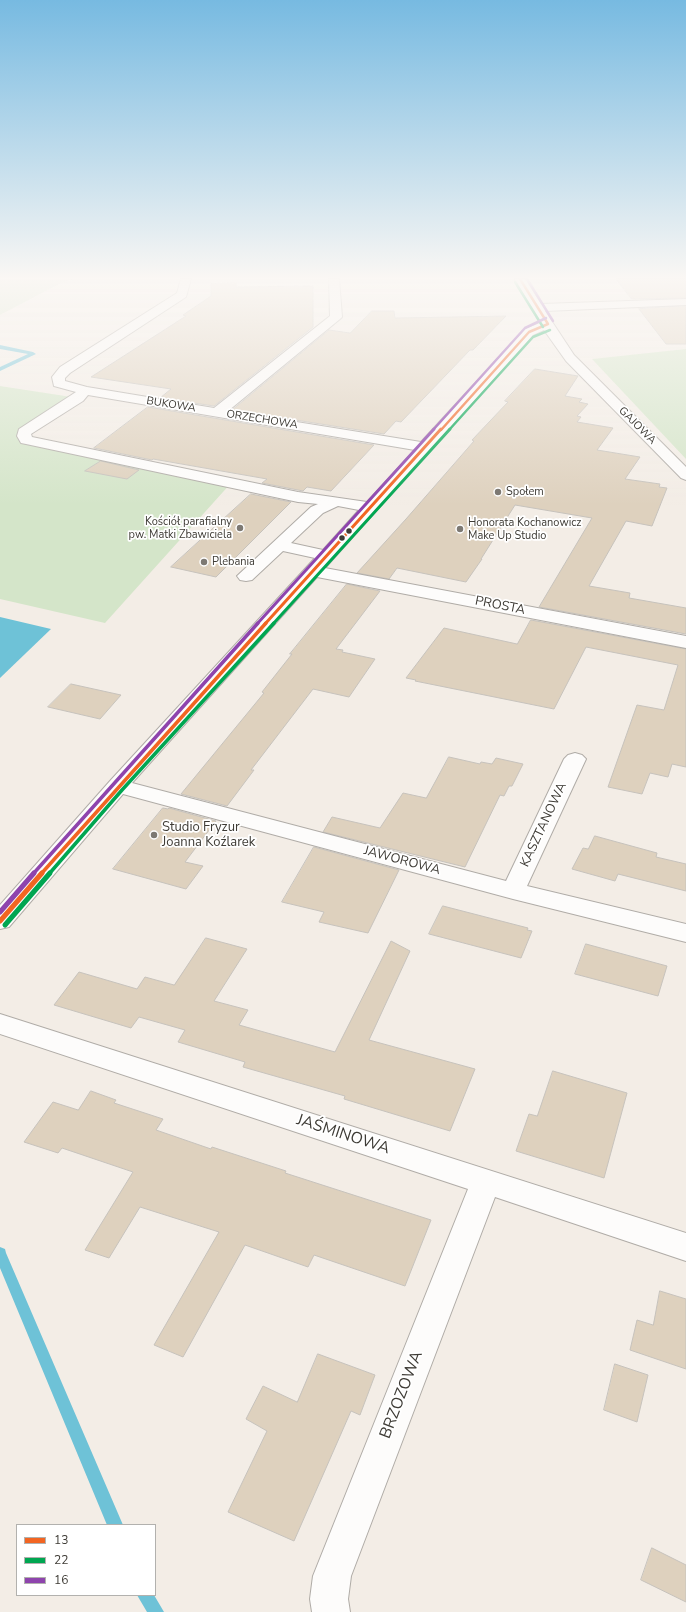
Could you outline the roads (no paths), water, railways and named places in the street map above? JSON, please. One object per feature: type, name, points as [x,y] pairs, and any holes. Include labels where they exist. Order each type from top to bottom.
[{"type":"street","name":"BUKOWA","points":[[92,354],[58,377],[59,382],[85,391],[217,413]]},
{"type":"street","name":"ORZECHOWA","points":[[217,413],[290,354]]},
{"type":"street","points":[[0,921],[118,786],[509,354]]},
{"type":"street","name":"GAJOWA","points":[[567,354],[686,475]]},
{"type":"street","points":[[85,391],[78,398],[24,432],[26,440],[298,498],[336,501],[371,507]]},
{"type":"street","name":"ORZECHOWA","points":[[217,413],[425,447]]},
{"type":"street","points":[[246,576],[316,510],[336,501]]},
{"type":"street","name":"PROSTA","points":[[279,545],[321,563],[686,642]]},
{"type":"street","name":"KASZTANOWA","points":[[513,891],[574,759]]},
{"type":"street","name":"JAWOROWA","points":[[118,786],[513,891],[686,934]]},
{"type":"street","name":"JAŚMINOWA","points":[[0,1024],[686,1247]]},
{"type":"street","name":"BRZOZOWA","points":[[331,1612],[329,1599],[332,1576],[486,1181]]},
{"type":"water","points":[[0,617],[51,629],[0,678]]},
{"type":"waterway","points":[[0,369],[33,354]]},
{"type":"waterway","points":[[0,1253],[115,1524]]},
{"type":"waterway","points":[[146,1596],[156,1612]]},
{"type":"place","name":"Społem","points":[[498,492]]},
{"type":"place","name":"Kościół parafialny pw. Matki Zbawiciela","points":[[240,528]]},
{"type":"place","name":"Honorata Kochanowicz Make Up Studio","points":[[460,529]]},
{"type":"place","name":"Plebania","points":[[204,562]]},
{"type":"place","name":"Studio Fryzur Joanna Koźlarek","points":[[154,835]]}]
